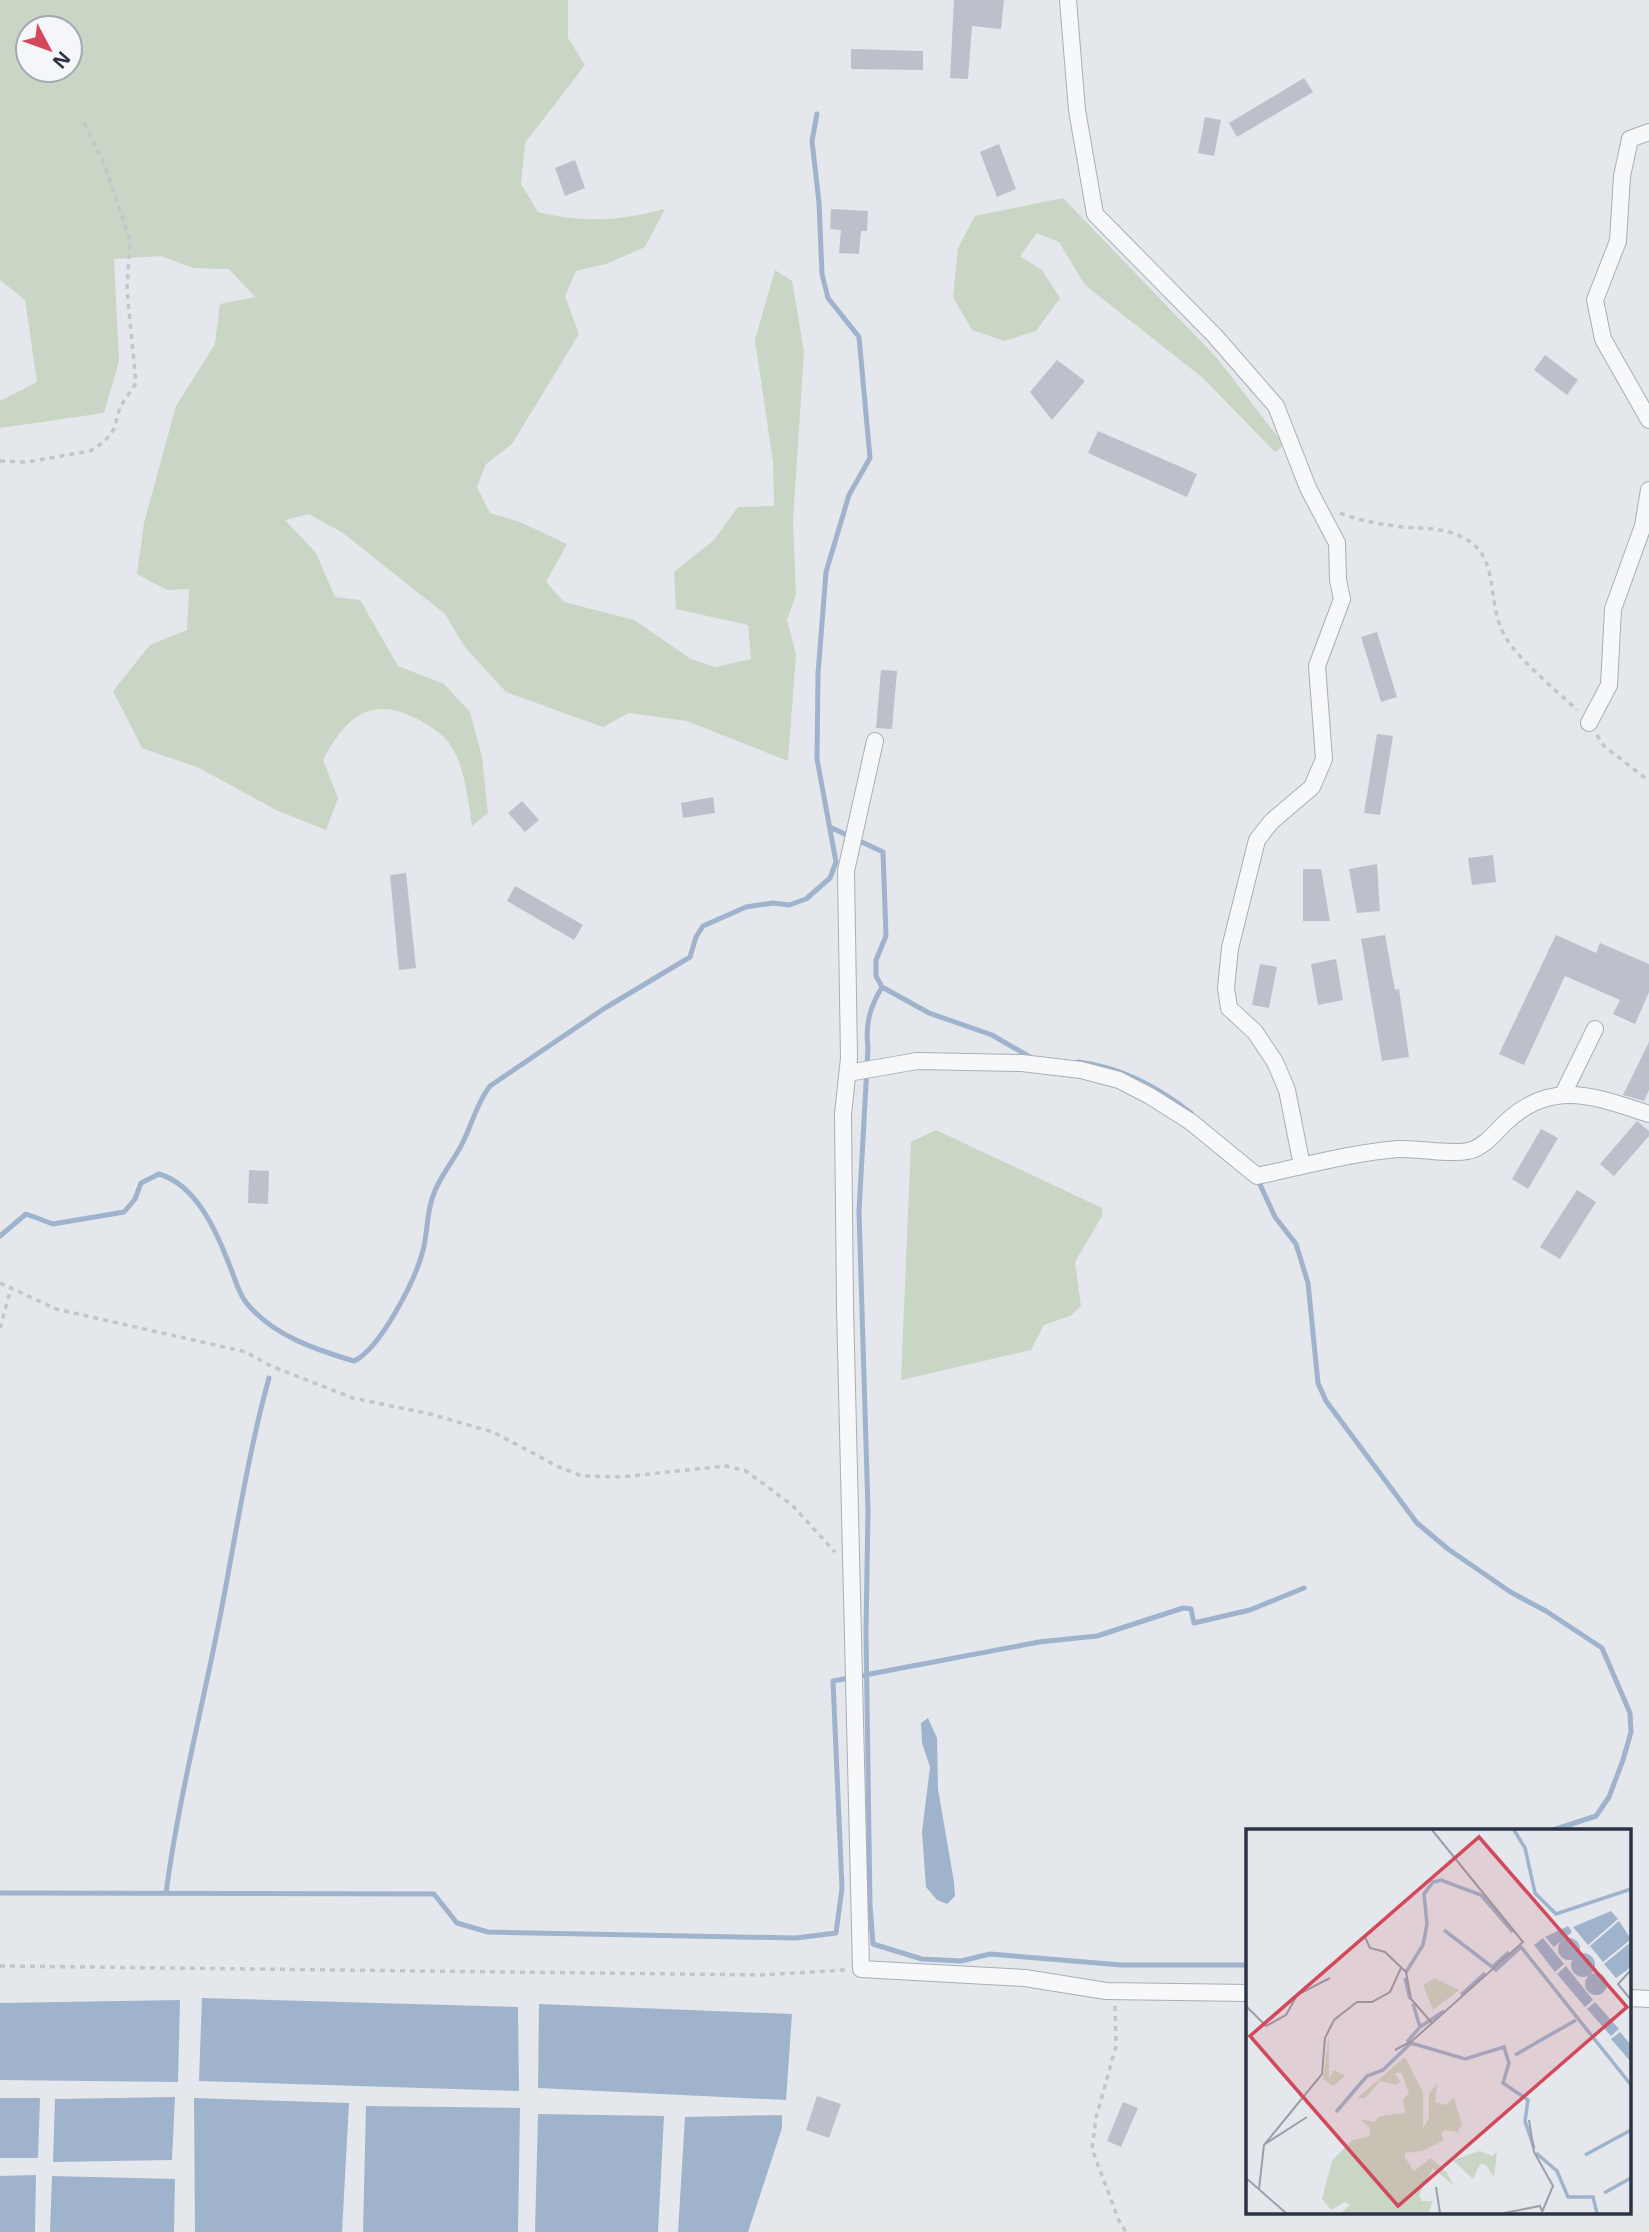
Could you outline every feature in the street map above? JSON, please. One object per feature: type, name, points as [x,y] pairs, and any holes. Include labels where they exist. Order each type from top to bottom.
[{"type":"street","points":[[1068,0],[1077,110],[1095,214],[1215,336],[1276,406],[1314,498],[1338,543],[1338,580],[1342,599],[1317,666],[1324,759],[1311,787],[1271,822],[1257,840],[1230,948],[1226,988],[1229,1008],[1255,1032],[1275,1062],[1287,1090],[1301,1166]]},
{"type":"street","points":[[1649,132],[1630,139],[1622,176],[1618,241],[1595,300],[1603,339],[1649,420]]},
{"type":"street","points":[[1589,723],[1609,685],[1613,609],[1643,526],[1649,490]]},
{"type":"street","points":[[875,741],[846,871],[848,1073],[843,1114],[849,1565],[861,1969],[1025,1978],[1115,1992],[1246,1993]]},
{"type":"street","points":[[1563,1094],[1595,1029]]},
{"type":"street","points":[[848,1073],[917,1060],[1021,1063],[1081,1070],[1119,1080],[1150,1096],[1191,1122],[1257,1176],[1351,1154],[1401,1149],[1467,1151],[1482,1146],[1513,1115],[1536,1101],[1563,1094],[1587,1095],[1649,1114]]},
{"type":"path","points":[[0,461],[27,462],[90,451],[105,441],[114,429],[120,407],[136,383],[127,290],[130,240],[104,164],[84,123]]},
{"type":"path","points":[[1314,498],[1333,510],[1362,521],[1431,528],[1457,534],[1479,550],[1488,561],[1495,613],[1506,639],[1589,723],[1604,746],[1649,781]]},
{"type":"path","points":[[0,1283],[56,1309],[246,1352],[271,1366],[353,1398],[430,1414],[493,1432],[559,1467],[582,1476],[620,1477],[715,1466],[746,1471],[792,1505],[849,1565]]},
{"type":"path","points":[[0,1328],[11,1288]]},
{"type":"path","points":[[0,1966],[762,1975],[861,1969]]},
{"type":"path","points":[[1115,1992],[1116,2046],[1096,2118],[1092,2149],[1119,2221],[1126,2232]]},
{"type":"green space","points":[[0,0],[568,0],[568,38],[585,65],[525,143],[521,184],[538,212],[555,216],[602,219],[665,209],[645,247],[606,264],[576,271],[565,296],[579,334],[512,444],[486,464],[477,487],[490,513],[520,522],[567,544],[546,582],[564,602],[634,620],[691,659],[715,667],[751,659],[748,625],[676,609],[674,572],[714,540],[738,507],[774,506],[773,462],[755,340],[775,270],[792,281],[804,351],[793,521],[796,595],[787,620],[796,654],[788,761],[687,721],[629,713],[603,727],[506,692],[464,646],[445,614],[343,533],[309,514],[285,520],[316,553],[335,597],[360,600],[398,666],[444,684],[470,712],[482,757],[488,813],[472,826],[459,762],[442,735],[415,718],[384,709],[371,710],[349,723],[323,760],[338,798],[326,830],[276,810],[199,768],[142,748],[113,691],[150,645],[187,630],[189,589],[167,590],[137,574],[144,523],[176,406],[215,344],[220,304],[255,297],[229,269],[193,268],[161,256],[114,259],[119,361],[104,413],[0,428],[0,401],[37,382],[25,300],[0,280]]},
{"type":"green space","points":[[1063,198],[1217,358],[1284,445],[1275,452],[1203,378],[1085,285],[1059,242],[1037,233],[1020,256],[1042,270],[1060,298],[1036,331],[1004,341],[972,330],[953,297],[958,248],[975,216]]},
{"type":"green space","points":[[936,1130],[1102,1208],[1102,1216],[1075,1262],[1081,1306],[1070,1316],[1044,1325],[1031,1350],[901,1380],[911,1142]]},
{"type":"water","points":[[928,1718],[937,1738],[938,1789],[954,1882],[955,1896],[947,1904],[937,1900],[926,1887],[922,1832],[930,1767],[922,1743],[921,1723]]},
{"type":"water","points":[[202,1998],[518,2007],[519,2091],[199,2081]]},
{"type":"water","points":[[180,2000],[178,2082],[0,2080],[0,2003]]},
{"type":"water","points":[[539,2004],[792,2014],[786,2100],[538,2088]]},
{"type":"water","points":[[175,2097],[172,2160],[53,2162],[55,2099]]},
{"type":"water","points":[[0,2098],[40,2098],[38,2158],[0,2158]]},
{"type":"water","points":[[194,2098],[349,2103],[342,2232],[195,2232]]},
{"type":"water","points":[[366,2106],[520,2108],[518,2232],[363,2232]]},
{"type":"water","points":[[538,2114],[664,2116],[658,2232],[535,2232]]},
{"type":"water","points":[[782,2115],[782,2128],[748,2232],[678,2232],[685,2117]]},
{"type":"water","points":[[36,2175],[35,2232],[0,2232],[0,2176]]},
{"type":"water","points":[[52,2176],[175,2179],[174,2232],[50,2232]]},
{"type":"building","points":[[954,0],[1004,0],[1001,29],[972,26],[968,79],[950,78]]},
{"type":"building","points":[[851,49],[923,51],[923,70],[851,69]]},
{"type":"building","points":[[1304,78],[1313,92],[1237,137],[1229,123]]},
{"type":"building","points":[[1205,117],[1221,120],[1214,156],[1198,153]]},
{"type":"building","points":[[999,144],[1016,189],[997,197],[980,152]]},
{"type":"building","points":[[575,160],[585,188],[565,196],[555,168]]},
{"type":"building","points":[[831,209],[868,211],[867,231],[861,231],[859,254],[839,253],[841,230],[830,229]]},
{"type":"building","points":[[1545,355],[1578,380],[1567,395],[1534,370]]},
{"type":"building","points":[[1057,360],[1085,381],[1052,420],[1030,392]]},
{"type":"building","points":[[1098,431],[1197,474],[1187,497],[1088,453]]},
{"type":"building","points":[[1377,632],[1397,697],[1381,702],[1361,637]]},
{"type":"building","points":[[881,670],[897,671],[892,729],[876,728]]},
{"type":"building","points":[[1377,734],[1393,736],[1380,815],[1364,813]]},
{"type":"building","points":[[713,797],[715,813],[683,818],[681,803]]},
{"type":"building","points":[[522,801],[539,820],[525,832],[508,813]]},
{"type":"building","points":[[1493,855],[1496,882],[1472,885],[1468,858]]},
{"type":"building","points":[[1377,864],[1380,911],[1357,913],[1349,869]]},
{"type":"building","points":[[1303,869],[1321,869],[1330,921],[1303,921]]},
{"type":"building","points":[[406,873],[416,968],[399,970],[390,875]]},
{"type":"building","points":[[515,886],[583,925],[574,940],[507,901]]},
{"type":"building","points":[[1385,935],[1395,990],[1399,989],[1409,1057],[1382,1061],[1361,939]]},
{"type":"building","points":[[1556,935],[1596,953],[1600,943],[1649,964],[1649,992],[1635,1024],[1613,1014],[1620,1000],[1565,976],[1524,1065],[1499,1054]]},
{"type":"building","points":[[1336,959],[1343,1000],[1318,1005],[1311,964]]},
{"type":"building","points":[[1260,964],[1277,967],[1269,1008],[1252,1005]]},
{"type":"building","points":[[1649,1042],[1649,1090],[1644,1101],[1623,1095]]},
{"type":"building","points":[[1637,1121],[1649,1131],[1649,1136],[1614,1176],[1600,1164]]},
{"type":"building","points":[[1541,1129],[1558,1138],[1528,1189],[1512,1179]]},
{"type":"building","points":[[249,1170],[269,1171],[268,1204],[248,1203]]},
{"type":"building","points":[[1577,1190],[1596,1202],[1560,1259],[1540,1247]]},
{"type":"building","points":[[817,2096],[841,2104],[829,2138],[806,2130]]},
{"type":"building","points":[[1123,2102],[1138,2108],[1121,2147],[1107,2141]]},
{"type":"waterway","points":[[0,1236],[26,1214],[53,1224],[124,1212],[135,1199],[141,1183],[159,1174],[184,1188],[203,1210],[218,1237],[243,1298],[250,1307],[272,1327],[298,1341],[354,1361],[364,1354],[385,1329],[412,1281],[422,1254],[429,1210],[436,1189],[462,1144],[490,1086],[605,1008],[690,957],[696,937],[703,926],[746,907],[773,903],[789,905],[806,899],[830,878],[836,862],[817,759],[818,674],[826,572],[849,495],[870,458],[859,337],[828,298],[822,274],[819,203],[812,141],[817,114]]},
{"type":"waterway","points":[[832,828],[883,852],[886,936],[876,960],[876,976],[882,987],[929,1013],[992,1035],[1030,1057]]},
{"type":"waterway","points":[[882,987],[868,1023],[859,1211],[868,1510],[866,1632],[870,1905],[873,1944],[922,1959],[961,1961],[990,1954],[1121,1965],[1246,1965]]},
{"type":"waterway","points":[[1078,1062],[1124,1073],[1165,1095],[1191,1113]]},
{"type":"waterway","points":[[1257,1178],[1275,1217],[1296,1244],[1308,1283],[1318,1383],[1326,1401],[1417,1523],[1448,1549],[1512,1593],[1546,1611],[1602,1648],[1630,1713],[1631,1732],[1609,1797],[1596,1816],[1556,1829]]},
{"type":"waterway","points":[[166,1893],[183,1791],[269,1378]]},
{"type":"waterway","points":[[0,1893],[434,1894],[457,1923],[488,1932],[796,1938],[836,1933],[842,1888],[833,1681],[1039,1642],[1097,1636],[1183,1608],[1191,1609],[1194,1623],[1250,1610],[1304,1588]]}]
